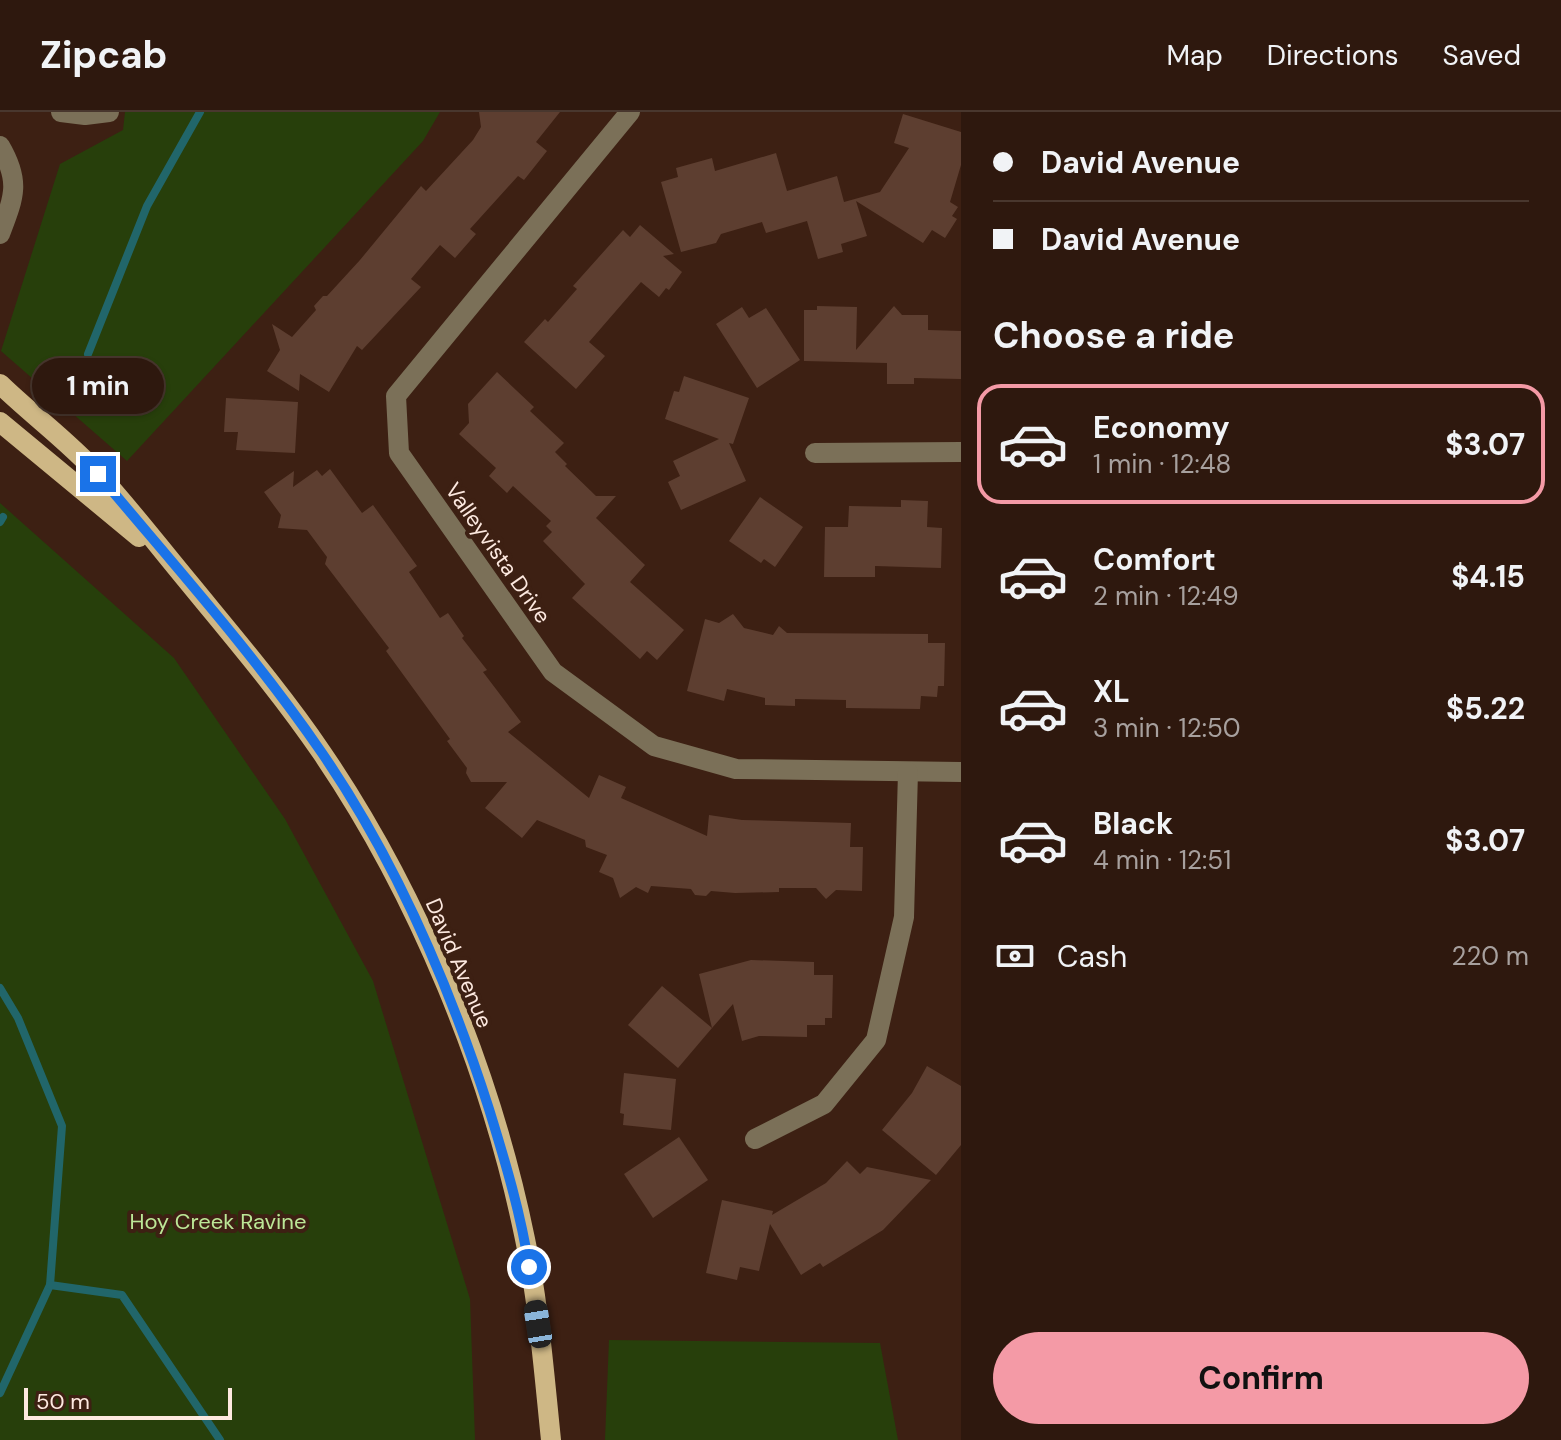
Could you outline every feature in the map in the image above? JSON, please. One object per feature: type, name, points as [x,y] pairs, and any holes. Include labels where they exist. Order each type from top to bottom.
[{"type":"main road","name":"David Avenue","points":[[0,384],[98,474],[176,567],[323,754],[380,848],[425,939],[467,1039],[501,1147],[525,1239],[551,1440]]},
{"type":"main road","name":"David Avenue","points":[[0,422],[176,567]]},
{"type":"street","points":[[61,112],[85,115],[109,112]]},
{"type":"street","name":"Valleyvista Drive","points":[[630,112],[396,396],[399,453],[553,672],[654,746],[736,769],[961,772]]},
{"type":"street","points":[[0,234],[15,192],[3,158]]},
{"type":"street","points":[[815,453],[961,452]]},
{"type":"street","points":[[755,1139],[824,1104],[876,1040],[904,917],[908,772]]},
{"type":"green space","points":[[125,112],[440,112],[423,141],[127,461],[1,351],[60,164],[123,130]]},
{"type":"green space","name":"Hoy Creek Ravine","points":[[0,503],[174,658],[285,819],[373,981],[470,1299],[475,1440],[0,1440]]},
{"type":"green space","points":[[609,1340],[880,1343],[898,1440],[605,1440]]},
{"type":"building","points":[[479,112],[560,112],[536,142],[547,151],[524,180],[518,176],[470,229],[476,234],[455,258],[440,245],[411,279],[421,287],[362,350],[357,346],[329,392],[300,374],[299,391],[267,371],[280,350],[272,324],[292,337],[316,310],[314,306],[360,260],[421,186],[426,191],[473,140],[481,127]]},
{"type":"building","points":[[903,114],[961,132],[961,165],[950,202],[958,207],[952,216],[957,219],[945,238],[932,230],[923,243],[856,201],[867,236],[841,244],[843,252],[818,259],[807,221],[766,233],[762,222],[721,234],[716,243],[681,252],[661,182],[678,177],[676,168],[712,158],[715,171],[776,153],[787,191],[837,176],[844,202],[880,192],[909,148],[894,143]]},
{"type":"building","points":[[640,225],[674,254],[663,256],[682,272],[669,290],[666,288],[659,297],[641,282],[589,342],[605,356],[576,389],[524,342],[545,319],[548,322],[577,289],[573,286],[623,230],[630,237]]},
{"type":"building","points":[[817,306],[857,307],[856,350],[894,306],[902,315],[928,315],[928,330],[961,331],[961,379],[914,378],[914,384],[887,384],[887,363],[804,361],[804,310],[817,310]]},
{"type":"building","points":[[742,307],[749,318],[766,308],[800,360],[757,388],[716,324]]},
{"type":"building","points":[[497,372],[534,407],[530,411],[564,443],[555,452],[567,464],[565,466],[596,496],[616,496],[596,518],[645,565],[630,582],[684,630],[657,660],[647,651],[640,659],[572,598],[585,584],[543,541],[552,532],[546,526],[551,521],[513,486],[507,493],[489,476],[496,468],[459,434],[469,423],[468,404]]},
{"type":"building","points":[[684,376],[749,398],[733,444],[729,443],[746,481],[681,510],[668,482],[680,476],[673,461],[719,439],[665,419],[674,391],[679,392]]},
{"type":"building","points":[[226,398],[298,402],[295,453],[236,450],[238,432],[224,432]]},
{"type":"building","points":[[330,469],[362,513],[373,505],[417,566],[409,572],[440,618],[448,613],[464,636],[462,638],[487,670],[483,672],[521,722],[508,732],[589,798],[599,775],[626,787],[621,798],[707,836],[709,815],[742,820],[851,823],[850,847],[863,847],[862,891],[836,890],[826,899],[816,888],[779,888],[779,892],[711,891],[706,896],[695,895],[691,889],[651,886],[648,893],[636,887],[620,898],[613,878],[599,872],[607,855],[586,847],[585,840],[537,820],[522,838],[485,808],[507,782],[471,782],[467,768],[447,741],[450,739],[386,651],[389,648],[325,564],[327,557],[307,530],[278,528],[281,515],[264,492],[294,471],[293,487],[317,470],[322,476]]},
{"type":"building","points":[[760,497],[803,527],[775,567],[764,559],[761,563],[729,541]]},
{"type":"building","points":[[901,500],[928,501],[927,527],[942,528],[941,568],[875,566],[875,577],[824,577],[825,527],[848,527],[849,506],[901,507]]},
{"type":"building","points":[[733,614],[744,628],[773,635],[779,626],[787,633],[928,634],[928,643],[945,643],[944,686],[938,686],[937,697],[921,696],[920,709],[846,708],[846,700],[795,699],[795,706],[765,705],[765,698],[727,689],[724,701],[687,691],[705,619],[719,623]]},
{"type":"building","points":[[751,960],[814,962],[814,975],[833,975],[832,1018],[825,1018],[825,1025],[807,1025],[807,1037],[759,1036],[742,1041],[733,1004],[712,1028],[699,974]]},
{"type":"building","points":[[662,986],[712,1028],[678,1068],[628,1025]]},
{"type":"building","points":[[927,1066],[961,1086],[961,1145],[936,1175],[882,1130],[912,1093]]},
{"type":"building","points":[[624,1073],[676,1079],[671,1130],[623,1125],[624,1114],[620,1113]]},
{"type":"building","points":[[679,1137],[708,1180],[653,1218],[624,1174]]},
{"type":"building","points":[[847,1161],[860,1174],[867,1167],[931,1180],[883,1230],[823,1267],[820,1263],[801,1275],[770,1224],[759,1271],[740,1267],[737,1280],[706,1273],[722,1200],[773,1211],[772,1215],[826,1183]]},
{"type":"waterway","points":[[88,354],[147,206],[200,112]]},
{"type":"waterway","points":[[0,522],[3,517]]},
{"type":"waterway","points":[[0,988],[18,1018],[62,1126],[50,1285],[0,1393]]},
{"type":"waterway","points":[[50,1285],[122,1295],[220,1440]]},
{"type":"route","points":[[98,474],[270,683],[323,754],[380,848],[425,939],[467,1039],[501,1147],[525,1239],[529,1267]]}]
